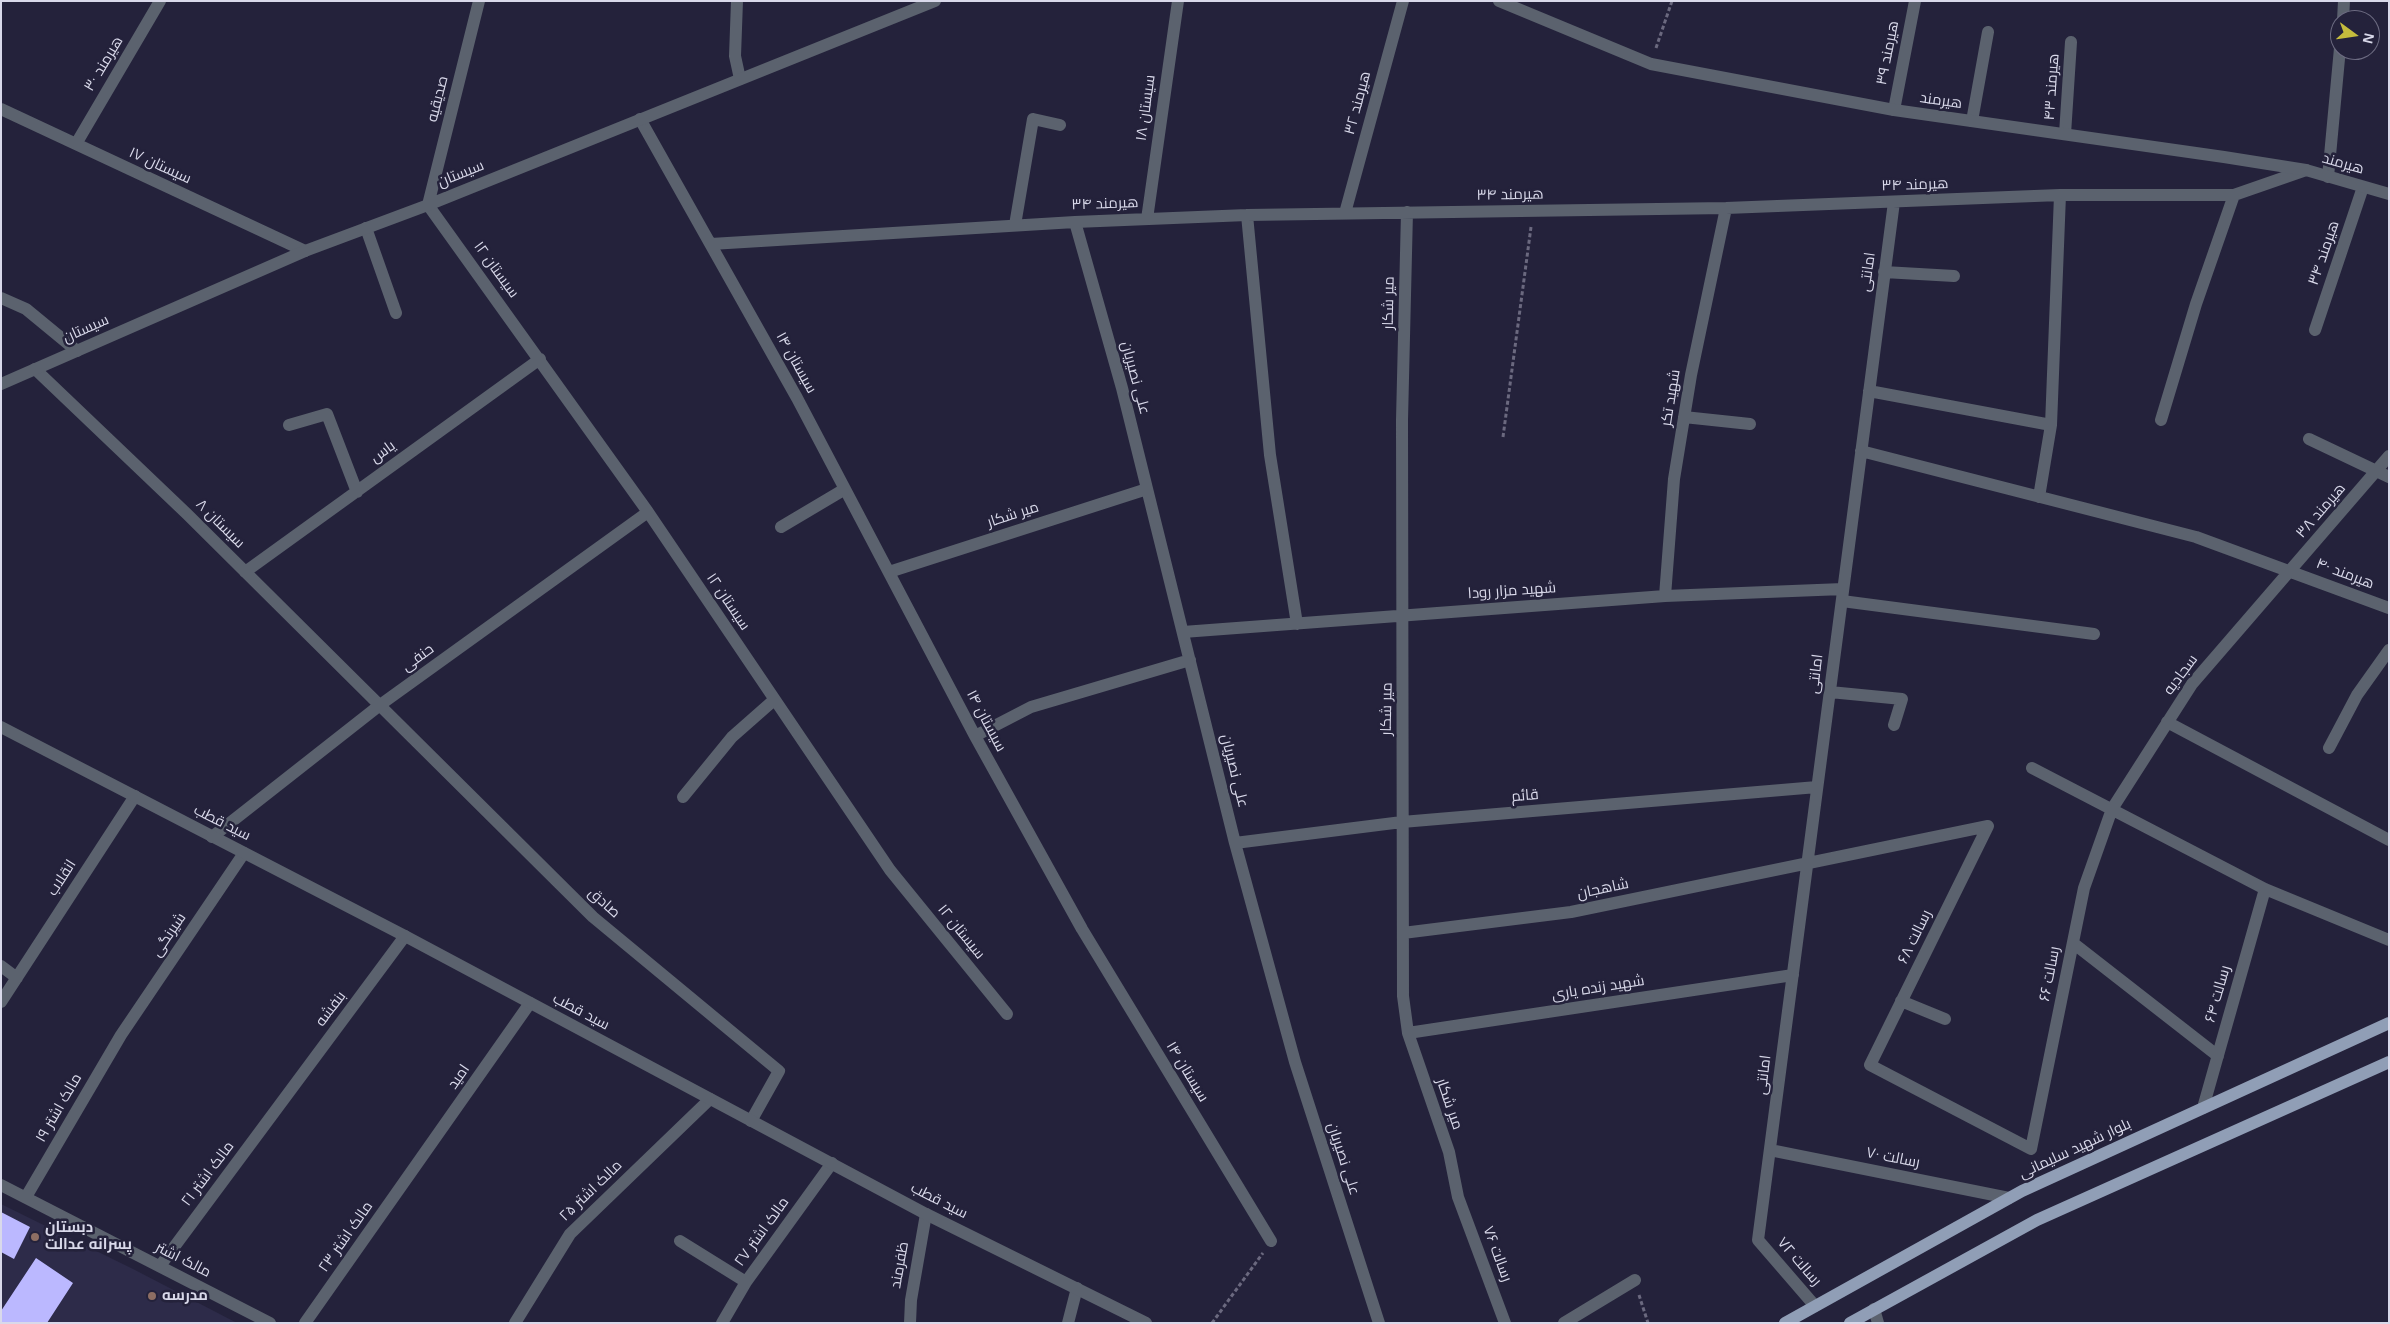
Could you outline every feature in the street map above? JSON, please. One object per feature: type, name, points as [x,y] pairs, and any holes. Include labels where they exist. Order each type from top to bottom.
[{"type":"main road","name":"بلوار شهید سلیمانی","points":[[1785,1323],[2009,1198],[2389,1023]]},
{"type":"main road","points":[[1850,1323],[2037,1220],[2389,1062]]},
{"type":"street","name":"هیرمند ۳۰","points":[[76,144],[160,1]]},
{"type":"street","name":"صدیقیه","points":[[428,204],[479,1]]},
{"type":"street","points":[[737,1],[735,56],[740,80]]},
{"type":"street","name":"سیستان","points":[[1,384],[306,251],[935,1]]},
{"type":"street","name":"سیستان ۱۸","points":[[1147,219],[1178,1]]},
{"type":"street","name":"هیرمند ۳۲","points":[[1345,213],[1403,1]]},
{"type":"street","name":"هیرمند","points":[[1499,1],[1651,64],[1894,110],[2306,170],[2389,194]]},
{"type":"street","name":"هیرمند ۳۹","points":[[1894,110],[1915,1]]},
{"type":"street","points":[[1972,121],[1988,32]]},
{"type":"street","name":"هیرمند ۴۳","points":[[2065,134],[2071,42]]},
{"type":"street","points":[[2328,176],[2339,60]]},
{"type":"street","name":"سیستان ۱۷","points":[[1,110],[306,251]]},
{"type":"street","name":"سیستان ۱۴","points":[[640,119],[711,244],[845,490],[975,736],[1082,929],[1271,1241]]},
{"type":"street","points":[[1015,225],[1034,119],[1060,126]]},
{"type":"street","name":"هیرمند ۳۴","points":[[711,244],[1015,225],[1247,215],[1726,208],[2060,195],[2234,195],[2306,170]]},
{"type":"street","name":"هیرمند ۳۴","points":[[2315,330],[2363,187]]},
{"type":"street","points":[[2039,497],[2051,425],[2060,195]]},
{"type":"street","points":[[2161,420],[2196,304],[2234,195]]},
{"type":"street","name":"امانتی","points":[[1770,1150],[1894,202]]},
{"type":"street","name":"سیستان ۱۲","points":[[428,204],[648,512],[890,870],[1007,1014]]},
{"type":"street","name":"شهید تکر","points":[[1665,596],[1674,479],[1691,375],[1726,208]]},
{"type":"street","name":"میر شکار","points":[[1408,212],[1402,420],[1404,615],[1403,996],[1408,1033],[1449,1152],[1458,1197]]},
{"type":"street","points":[[1247,215],[1270,455],[1297,624]]},
{"type":"street","name":"علی نصیریان","points":[[1075,222],[1122,388],[1235,843],[1295,1062],[1379,1323]]},
{"type":"street","points":[[366,228],[396,314]]},
{"type":"street","points":[[1884,272],[1954,276]]},
{"type":"street","points":[[1,298],[26,309],[77,351]]},
{"type":"street","name":"یاس","points":[[245,572],[540,359]]},
{"type":"street","name":"سیستان ۸","points":[[35,369],[245,572],[380,706]]},
{"type":"street","points":[[1869,391],[2051,425]]},
{"type":"street","points":[[289,425],[327,414],[356,492]]},
{"type":"street","points":[[1684,417],[1750,424]]},
{"type":"street","points":[[2309,439],[2389,477]]},
{"type":"street","name":"هیرمند ۴۰","points":[[1861,451],[2196,537],[2389,608]]},
{"type":"street","name":"هیرمند ۳۸","points":[[2290,571],[2389,456]]},
{"type":"street","name":"میر شکار","points":[[889,572],[1147,489]]},
{"type":"street","points":[[781,527],[845,490]]},
{"type":"street","name":"حنفی","points":[[212,837],[380,706],[648,512]]},
{"type":"street","name":"سجادیه","points":[[2112,809],[2192,684],[2290,571]]},
{"type":"street","name":"شهید مزار رودا","points":[[1183,632],[1665,596],[1842,595],[2094,634]]},
{"type":"street","points":[[2329,748],[2357,695],[2389,650]]},
{"type":"street","points":[[975,736],[1031,707],[1190,660]]},
{"type":"street","points":[[1830,692],[1902,699],[1894,725]]},
{"type":"street","points":[[683,797],[732,737],[774,700]]},
{"type":"street","name":"صادق","points":[[380,706],[594,917],[779,1071],[751,1121]]},
{"type":"street","points":[[2167,722],[2389,840]]},
{"type":"street","name":"سید قطب","points":[[1,727],[405,936],[926,1214],[1146,1323]]},
{"type":"street","points":[[2032,768],[2265,889],[2389,940]]},
{"type":"street","name":"قائم","points":[[1235,843],[1402,822],[1817,787]]},
{"type":"street","name":"انقلاب","points":[[1,1002],[135,796]]},
{"type":"street","name":"رسالت ۶۶","points":[[2031,1149],[2084,888],[2112,809]]},
{"type":"street","name":"رسالت ۶۸","points":[[1807,863],[1988,826],[1870,1065],[2031,1149]]},
{"type":"street","name":"شیرنگی","points":[[121,1035],[244,853]]},
{"type":"street","name":"شاهجان","points":[[1403,933],[1571,912],[1807,863]]},
{"type":"street","name":"رسالت ۶۴","points":[[2203,1108],[2265,889]]},
{"type":"street","name":"بنفشه","points":[[282,1101],[405,936]]},
{"type":"street","points":[[2073,942],[2218,1056]]},
{"type":"street","points":[[1,966],[17,978]]},
{"type":"street","name":"شهید زنده یاری","points":[[1408,1033],[1793,975]]},
{"type":"street","points":[[1902,1002],[1945,1019]]},
{"type":"street","name":"امید","points":[[413,1170],[530,1004]]},
{"type":"street","name":"مالک اشتر ۱۹","points":[[26,1197],[121,1035]]},
{"type":"street","name":"مالک اشتر ۲۵","points":[[515,1323],[570,1234],[710,1099]]},
{"type":"street","name":"مالک اشتر ۲۱","points":[[160,1266],[282,1101]]},
{"type":"street","name":"رسالت ۷۰","points":[[1770,1150],[2009,1198]]},
{"type":"street","name":"رسالت ۷۲","points":[[1770,1150],[1758,1240],[1815,1306]]},
{"type":"street","name":"مالک اشتر ۲۷","points":[[722,1323],[746,1282],[832,1164]]},
{"type":"street","name":"مالک اشتر ۲۳","points":[[305,1323],[413,1170]]},
{"type":"street","name":"مالک اشتر","points":[[1,1184],[270,1323]]},
{"type":"street","name":"رسالت ۷۶","points":[[1458,1197],[1505,1323]]},
{"type":"street","name":"ظفرمند","points":[[910,1323],[910,1300],[926,1214]]},
{"type":"street","points":[[680,1241],[746,1282]]},
{"type":"street","points":[[1564,1323],[1634,1280]]},
{"type":"street","points":[[1068,1323],[1076,1288]]},
{"type":"street","points":[[1874,1309],[1878,1323]]},
{"type":"path","points":[[1651,64],[1672,1]]},
{"type":"path","points":[[1503,437],[1533,211]]},
{"type":"path","points":[[1212,1323],[1271,1241]]},
{"type":"path","points":[[1634,1280],[1648,1323]]},
{"type":"shaded area","name":"دبستان پسرانه عدالت","points":[[1,1204],[135,1270],[237,1323],[1,1323]]},
{"type":"building","points":[[1,1212],[30,1227],[14,1259],[1,1252]]},
{"type":"building","points":[[36,1258],[73,1283],[47,1323],[1,1323],[1,1311]]},
{"type":"place","name":"دبستان پسرانه عدالت","points":[[35,1237]]},
{"type":"place","name":"مدرسه","points":[[152,1296]]}]
